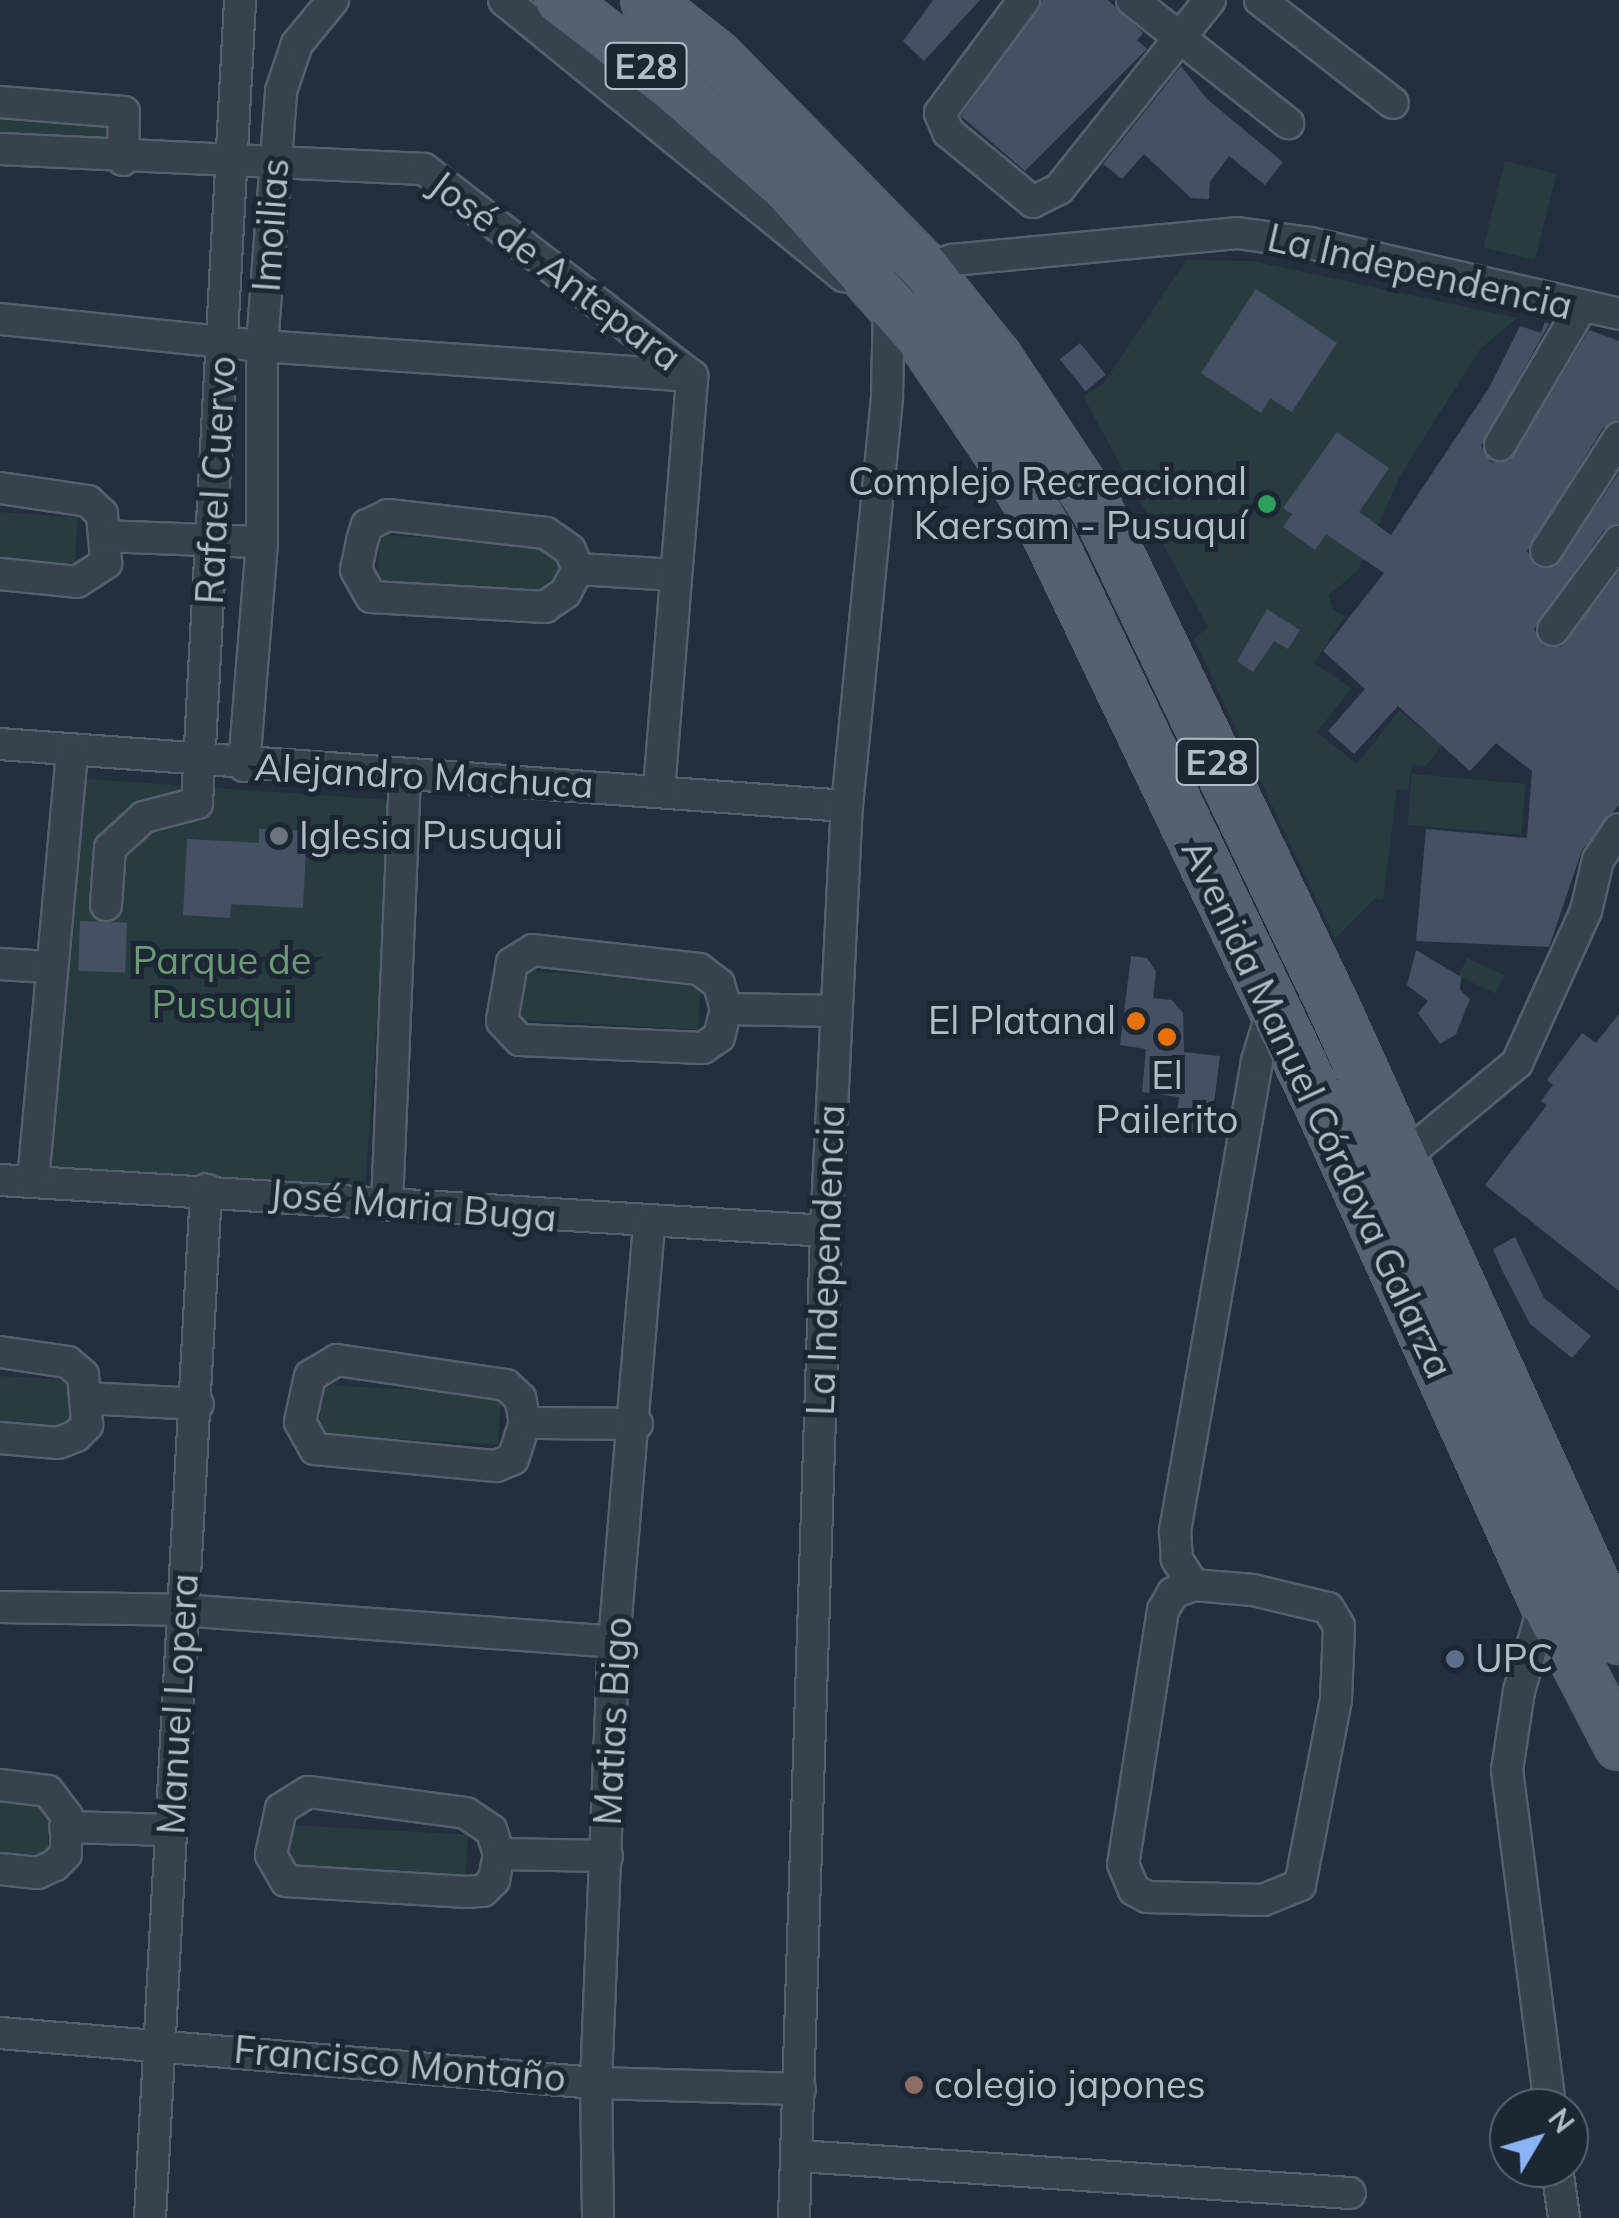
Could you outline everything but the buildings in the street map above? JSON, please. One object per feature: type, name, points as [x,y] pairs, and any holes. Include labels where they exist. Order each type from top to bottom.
[{"type":"main road","name":"Avenida Manuel Córdova Galarza","points":[[560,0],[672,86],[788,188],[890,304],[964,400],[1048,534],[1544,1602],[1619,1744]]},
{"type":"main road","name":"Avenida Manuel Córdova Galarza","points":[[646,0],[718,57],[923,266],[997,358],[1097,509],[1403,1158],[1619,1639]]},
{"type":"street","name":"Rafael Cuervo","points":[[106,905],[110,848],[144,817],[197,803],[215,541],[240,0]]},
{"type":"street","name":"Imoilias","points":[[244,766],[262,542],[262,346],[284,72],[309,23],[333,0]]},
{"type":"street","points":[[504,0],[834,270],[890,304],[923,266]]},
{"type":"street","points":[[1024,0],[940,113],[948,132],[1033,202],[1059,190],[1210,0]]},
{"type":"street","points":[[1132,0],[1288,122]]},
{"type":"street","points":[[1260,0],[1393,103]]},
{"type":"street","points":[[0,102],[124,112],[123,160]]},
{"type":"street","name":"José de Antepara","points":[[0,149],[123,160],[424,168],[692,376],[659,790]]},
{"type":"street","name":"La Independencia","points":[[923,266],[1060,246],[1237,233],[1310,243],[1580,309],[1619,314]]},
{"type":"street","name":"La Independencia","points":[[794,2218],[826,1231],[847,806],[887,396],[890,304]]},
{"type":"street","points":[[1500,445],[1580,309]]},
{"type":"street","points":[[0,319],[224,343],[692,376]]},
{"type":"street","points":[[1546,551],[1619,438]]},
{"type":"street","points":[[0,488],[88,501],[102,514],[106,563],[77,582],[0,574]]},
{"type":"street","points":[[416,515],[534,530],[558,538],[578,568],[565,593],[545,607],[372,596],[356,570],[367,525],[377,518],[416,515]]},
{"type":"street","points":[[104,536],[262,542]]},
{"type":"street","points":[[1554,630],[1619,542]]},
{"type":"street","points":[[578,568],[676,575]]},
{"type":"street","name":"Alejandro Machuca","points":[[0,744],[198,763],[659,790],[847,806]]},
{"type":"street","points":[[33,1181],[49,967],[72,750]]},
{"type":"street","points":[[387,1205],[405,776]]},
{"type":"street","points":[[1403,1158],[1518,1063],[1586,912],[1598,860],[1619,829]]},
{"type":"street","points":[[561,951],[699,968],[719,984],[726,1010],[718,1037],[703,1048],[520,1040],[502,1021],[506,980],[521,954],[561,951]]},
{"type":"street","points":[[0,964],[49,967]]},
{"type":"street","points":[[726,1010],[837,1012]]},
{"type":"street","points":[[1193,1585],[1178,1560],[1175,1531],[1184,1457],[1272,1012]]},
{"type":"street","name":"José Maria Buga","points":[[0,1180],[206,1190],[649,1225],[826,1231]]},
{"type":"street","name":"Manuel Lopera","points":[[150,2218],[181,1610],[198,1404],[206,1190]]},
{"type":"street","name":"Matias Bigo","points":[[598,2218],[596,2083],[614,1642],[637,1424],[649,1225]]},
{"type":"street","points":[[0,1352],[68,1362],[83,1375],[87,1425],[76,1436],[58,1443],[0,1438]]},
{"type":"street","points":[[338,1360],[495,1381],[520,1398],[526,1423],[513,1458],[496,1466],[316,1449],[300,1422],[318,1366],[338,1360]]},
{"type":"street","points":[[85,1398],[198,1404]]},
{"type":"street","points":[[526,1423],[637,1424]]},
{"type":"street","points":[[1193,1585],[1252,1590],[1328,1608],[1340,1626],[1336,1699],[1300,1885],[1262,1900],[1147,1897],[1134,1890],[1123,1864],[1163,1610],[1173,1593],[1193,1585]]},
{"type":"street","points":[[1544,1602],[1520,1691],[1507,1774],[1547,2088]]},
{"type":"street","points":[[0,1607],[181,1610],[614,1642]]},
{"type":"street","points":[[0,1785],[48,1792],[62,1804],[66,1854],[38,1873],[0,1869]]},
{"type":"street","points":[[308,1792],[466,1813],[491,1830],[499,1854],[494,1880],[484,1891],[286,1881],[271,1854],[289,1799],[308,1792]]},
{"type":"street","points":[[64,1827],[172,1830]]},
{"type":"street","points":[[499,1854],[607,1856]]},
{"type":"street","name":"Francisco Montaño","points":[[0,2033],[160,2042],[596,2083],[800,2089]]},
{"type":"street","points":[[799,2156],[1350,2192]]},
{"type":"street","points":[[1560,2188],[1564,2218]]},
{"type":"green space","points":[[0,116],[107,123],[105,144],[0,137]]},
{"type":"green space","points":[[1505,161],[1556,174],[1535,260],[1483,247]]},
{"type":"green space","name":"Complejo Recreacional Kaersam - Pusuquí","points":[[1186,260],[1252,261],[1517,318],[1481,348],[1401,474],[1358,570],[1329,595],[1333,610],[1345,616],[1314,663],[1351,688],[1317,732],[1357,764],[1399,711],[1442,745],[1426,766],[1412,764],[1408,790],[1397,789],[1383,900],[1374,899],[1335,939],[1194,639],[1208,627],[1083,396],[1103,384]]},
{"type":"green space","points":[[0,512],[78,517],[74,570],[0,565]]},
{"type":"green space","points":[[380,535],[560,544],[557,594],[377,585]]},
{"type":"green space","points":[[1412,774],[1526,784],[1521,835],[1408,825]]},
{"type":"green space","name":"Parque de Pusuqui","points":[[75,778],[392,800],[365,1189],[48,1167]]},
{"type":"green space","points":[[1467,958],[1504,975],[1496,993],[1459,976]]},
{"type":"green space","points":[[521,971],[701,980],[698,1029],[518,1020]]},
{"type":"green space","points":[[0,1376],[71,1380],[68,1434],[0,1430]]},
{"type":"green space","points":[[322,1385],[501,1394],[498,1444],[319,1435]]},
{"type":"green space","points":[[0,1798],[50,1800],[48,1855],[0,1853]]},
{"type":"green space","points":[[288,1825],[468,1834],[465,1883],[285,1874]]},
{"type":"place","name":"Complejo Recreacional Kaersam - Pusuquí","points":[[1267,504]]},
{"type":"place","name":"Iglesia Pusuqui","points":[[279,836]]},
{"type":"place","name":"El Platanal","points":[[1136,1021]]},
{"type":"place","name":"El Pailerito","points":[[1167,1037]]},
{"type":"place","name":"UPC","points":[[1455,1659]]},
{"type":"place","name":"colegio japones","points":[[914,2085]]}]
